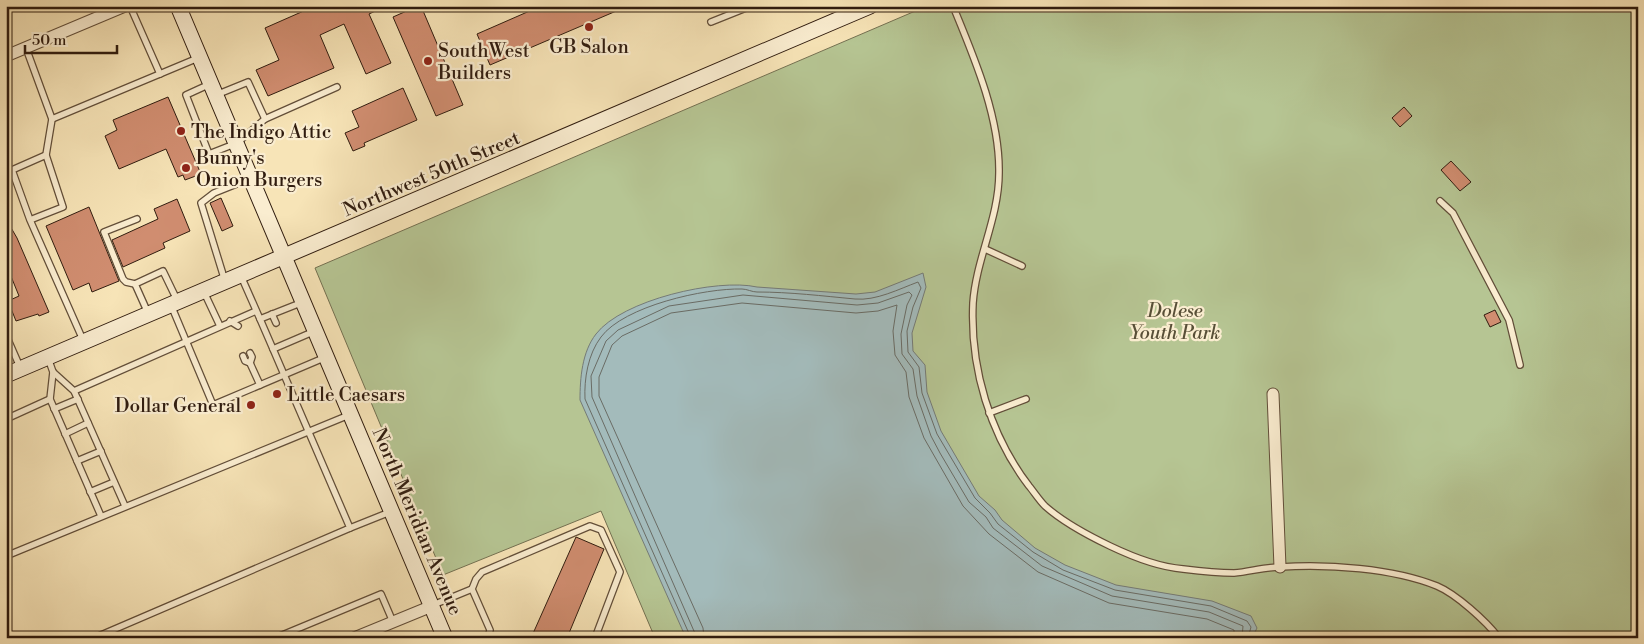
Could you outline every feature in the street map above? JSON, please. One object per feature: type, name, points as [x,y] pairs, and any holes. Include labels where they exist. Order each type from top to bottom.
[{"type":"main road","name":"North Meridian Avenue","points":[[178,6],[445,638]]},
{"type":"main road","name":"Northwest 50th Street","points":[[6,375],[21,369],[51,365],[84,342],[870,6]]},
{"type":"street","points":[[6,56],[125,6]]},
{"type":"street","points":[[1273,394],[1280,567]]},
{"type":"street","points":[[354,638],[432,606]]},
{"type":"lane","points":[[130,6],[160,74]]},
{"type":"lane","points":[[711,22],[752,6]]},
{"type":"lane","points":[[953,6],[981,75],[998,140],[999,174],[996,210],[973,302],[975,349],[980,382],[989,413],[1011,462],[1044,504],[1082,533],[1134,558],[1180,569],[1234,573],[1280,567],[1354,569],[1391,573],[1439,587],[1486,621],[1499,638]]},
{"type":"lane","points":[[26,48],[52,119],[46,155],[64,207],[30,220]]},
{"type":"lane","points":[[52,119],[200,58]]},
{"type":"lane","points":[[265,120],[248,82],[186,95],[209,154],[236,144],[265,120],[337,87]]},
{"type":"lane","points":[[46,155],[12,170],[30,220],[84,342]]},
{"type":"lane","points":[[225,282],[201,203],[214,193],[251,179]]},
{"type":"lane","points":[[1440,201],[1453,213],[1509,320],[1520,365]]},
{"type":"lane","points":[[137,219],[104,232],[126,282],[135,284],[163,271],[187,341],[213,404],[326,357]]},
{"type":"lane","points":[[985,249],[1022,266]]},
{"type":"lane","points":[[240,276],[310,431],[350,528]]},
{"type":"lane","points":[[135,284],[149,315]]},
{"type":"lane","points":[[204,292],[220,326]]},
{"type":"lane","points":[[260,319],[302,302]]},
{"type":"lane","points":[[230,325],[256,311]]},
{"type":"lane","points":[[272,314],[276,323]]},
{"type":"lane","points":[[74,391],[220,326],[238,326]]},
{"type":"lane","points":[[273,349],[315,330]]},
{"type":"lane","points":[[6,335],[21,369]]},
{"type":"lane","points":[[282,336],[286,343]]},
{"type":"lane","points":[[250,353],[252,357],[250,363]]},
{"type":"lane","points":[[243,356],[245,361],[250,363],[260,385]]},
{"type":"lane","points":[[51,365],[74,391],[125,506]]},
{"type":"lane","points":[[51,365],[50,399],[101,516]]},
{"type":"lane","points":[[6,419],[50,399]]},
{"type":"lane","points":[[54,409],[78,399]]},
{"type":"lane","points":[[989,413],[1026,399]]},
{"type":"lane","points":[[6,556],[351,414]]},
{"type":"lane","points":[[65,434],[88,422]]},
{"type":"lane","points":[[77,461],[101,451]]},
{"type":"lane","points":[[90,492],[114,482]]},
{"type":"lane","points":[[94,638],[392,511]]},
{"type":"lane","points":[[432,606],[472,589],[476,579],[482,572],[580,529],[597,527],[601,530],[620,572],[594,638]]},
{"type":"lane","points":[[472,589],[490,630],[488,638]]},
{"type":"lane","points":[[275,638],[381,594],[393,622]]},
{"type":"green space","name":"Dolese Youth Park","points":[[927,6],[1638,6],[1638,638],[655,638],[601,511],[443,575],[315,268]]},
{"type":"water","points":[[923,273],[926,287],[912,333],[913,351],[925,365],[927,392],[941,431],[979,496],[995,510],[1002,520],[1035,548],[1065,565],[1116,585],[1212,601],[1251,616],[1257,628],[1252,638],[686,638],[580,400],[583,366],[591,341],[609,322],[626,311],[671,294],[695,289],[740,285],[856,294],[875,292]]},
{"type":"building","points":[[315,6],[386,6],[369,14],[391,63],[366,74],[344,24],[320,35],[334,68],[268,96],[256,70],[279,60],[265,28]]},
{"type":"building","name":"SouthWest Builders","points":[[421,6],[463,105],[436,116],[393,17]]},
{"type":"building","points":[[541,6],[628,6],[490,65],[477,34]]},
{"type":"building","points":[[403,88],[417,120],[364,143],[365,146],[353,151],[345,133],[359,127],[352,111]]},
{"type":"building","points":[[168,97],[201,174],[185,180],[183,175],[178,177],[166,149],[119,169],[105,136],[117,130],[113,120]]},
{"type":"building","points":[[1404,107],[1412,116],[1400,127],[1392,118]]},
{"type":"building","points":[[1451,161],[1471,182],[1460,191],[1441,170]]},
{"type":"building","points":[[221,198],[233,226],[222,231],[210,203]]},
{"type":"building","points":[[177,199],[190,231],[163,243],[165,248],[123,267],[112,240],[158,219],[154,209]]},
{"type":"building","points":[[89,207],[119,281],[92,292],[89,283],[73,290],[46,226]]},
{"type":"building","points":[[6,219],[17,238],[49,312],[16,321],[8,301],[19,296],[6,264]]},
{"type":"building","points":[[1495,310],[1501,322],[1490,327],[1484,315]]},
{"type":"building","points":[[576,537],[604,549],[567,638],[531,638]]},
{"type":"place","name":"GB Salon","points":[[589,27]]},
{"type":"place","name":"SouthWest Builders","points":[[428,61]]},
{"type":"place","name":"The Indigo Attic","points":[[181,131]]},
{"type":"place","name":"Bunny's Onion Burgers","points":[[186,168]]},
{"type":"place","name":"Little Caesars","points":[[277,394]]},
{"type":"place","name":"Dollar General","points":[[251,405]]}]
